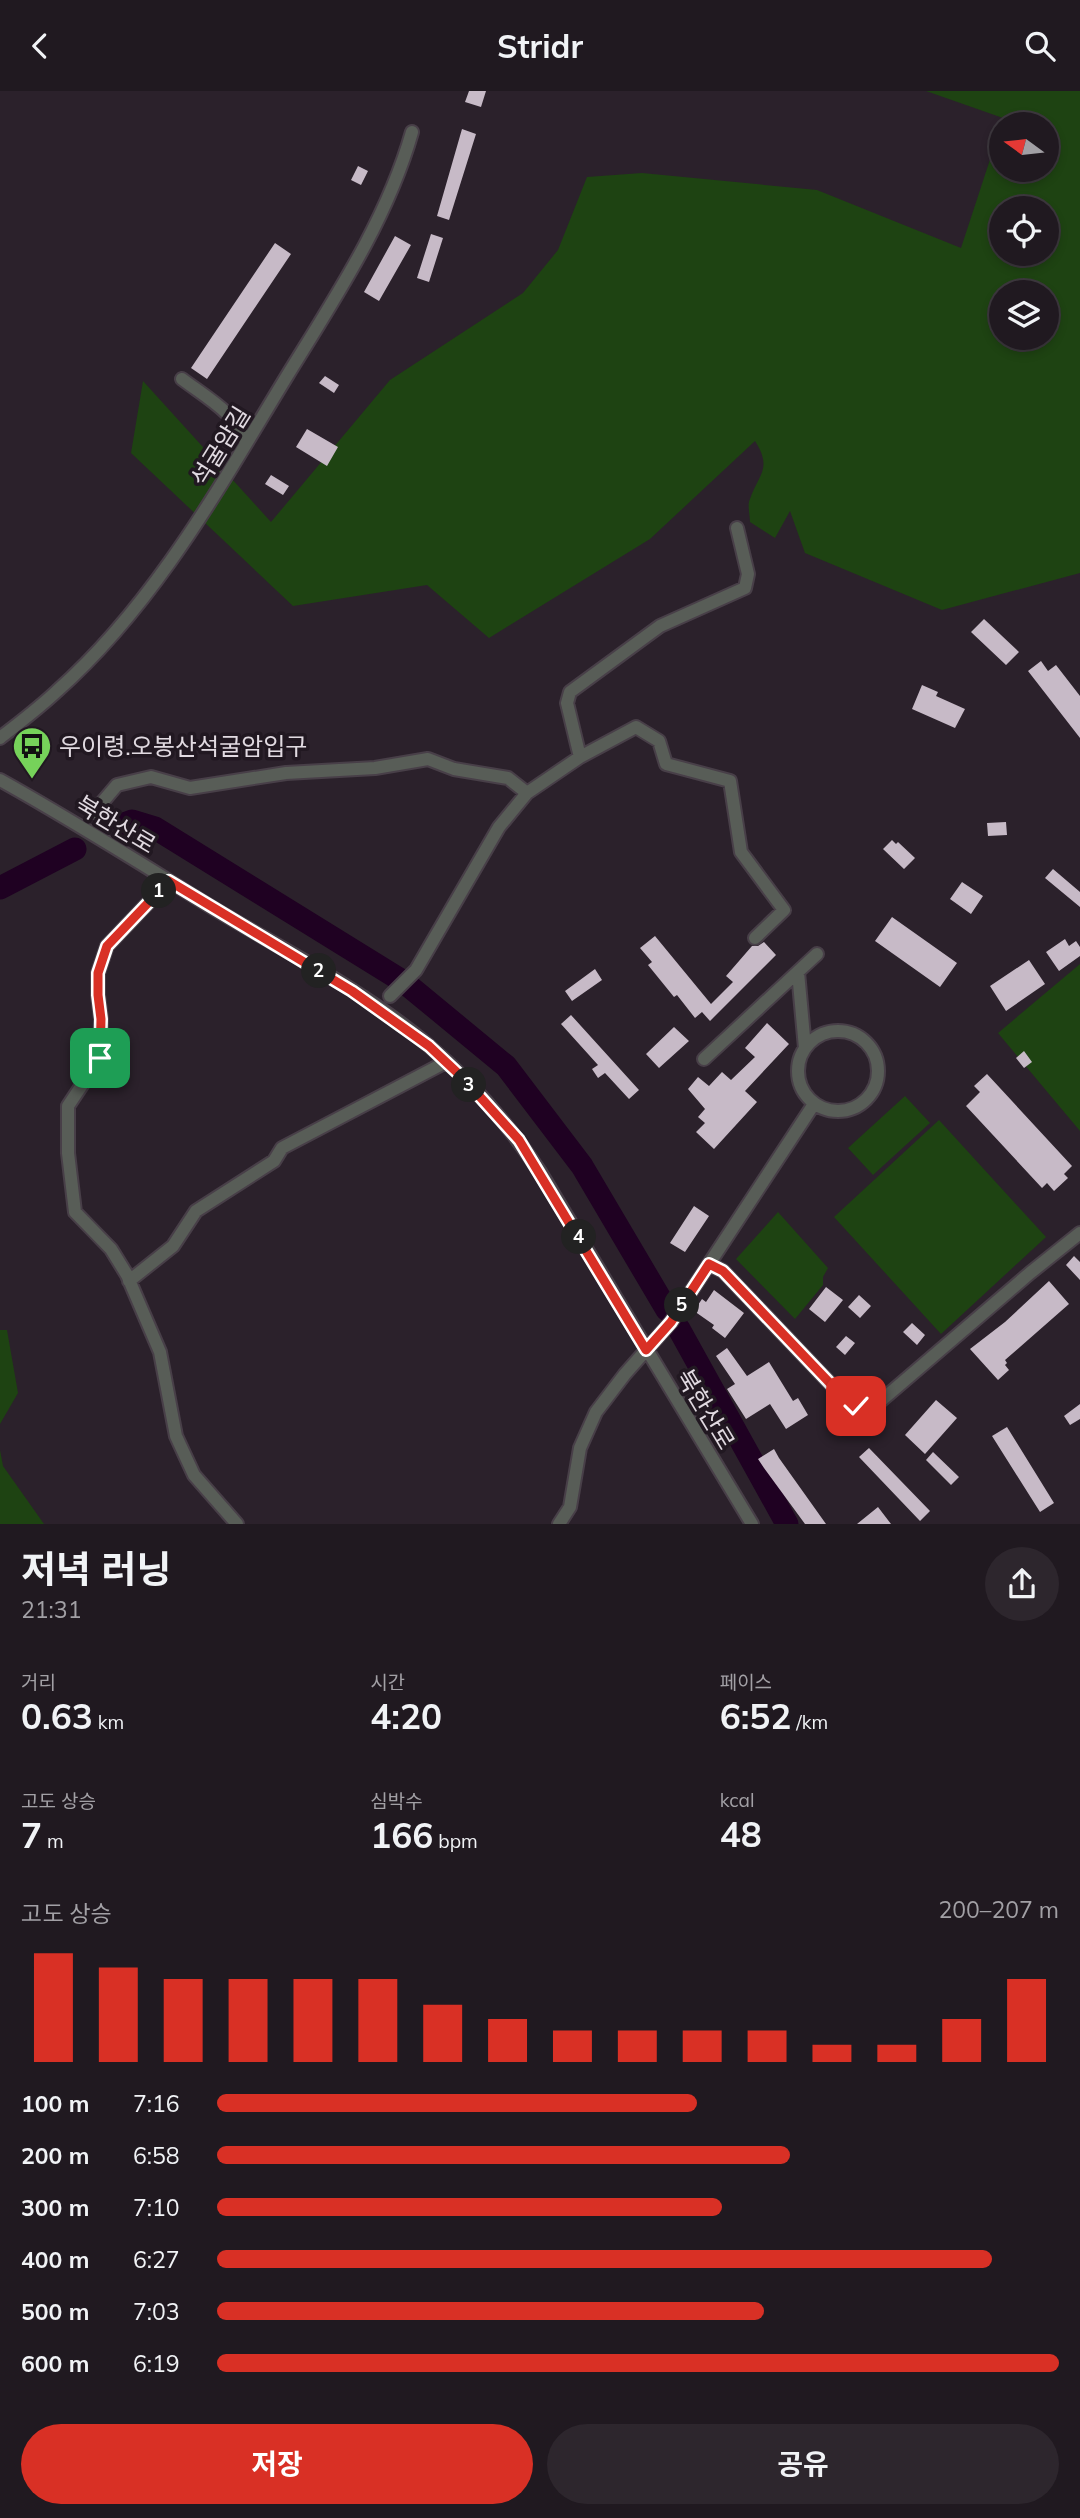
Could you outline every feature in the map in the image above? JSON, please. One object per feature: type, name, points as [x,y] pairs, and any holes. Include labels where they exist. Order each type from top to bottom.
[{"type":"street","name":"석굴암길","points":[[0,738],[59,690],[130,614],[185,539],[352,269],[383,211],[412,132]]},
{"type":"street","points":[[182,379],[234,419],[242,429],[246,443]]},
{"type":"street","points":[[580,757],[567,703],[570,692],[660,626],[745,588],[748,574],[737,528]]},
{"type":"street","points":[[390,995],[416,970],[499,827],[527,793],[580,757],[636,727],[659,741],[666,764],[730,781],[741,852],[784,910],[755,938]]},
{"type":"street","points":[[94,812],[117,785],[150,777],[191,788],[286,772],[374,768],[428,759],[454,769],[508,778],[527,793]]},
{"type":"street","name":"북한산로","points":[[0,781],[352,991],[408,1030],[446,1062],[519,1140],[752,1524]]},
{"type":"street","points":[[169,881],[107,946],[98,973],[100,1058],[68,1105],[68,1153],[75,1212],[111,1249],[130,1281],[160,1352],[176,1436],[194,1475],[237,1524]]},
{"type":"street","points":[[704,1059],[817,954]]},
{"type":"street","points":[[798,972],[805,1048]]},
{"type":"street","points":[[835,1031],[847,1032],[867,1044],[874,1053],[877,1066],[877,1079],[872,1092],[863,1102],[839,1111],[826,1110],[814,1104],[805,1094],[799,1079],[799,1059],[805,1048],[823,1034],[835,1031]]},
{"type":"street","points":[[130,1281],[173,1246],[196,1211],[274,1161],[282,1148],[446,1062]]},
{"type":"street","points":[[559,1524],[570,1507],[580,1448],[596,1412],[671,1322],[814,1104]]},
{"type":"street","points":[[709,1264],[723,1271],[846,1400],[856,1406],[868,1408],[876,1405],[1080,1233]]},
{"type":"green space","points":[[926,91],[1080,91],[1080,573],[942,610],[805,553],[790,511],[775,538],[750,522],[749,501],[763,465],[755,441],[650,539],[489,638],[427,585],[293,606],[131,453],[143,381],[271,522],[390,380],[523,293],[558,250],[587,177],[642,173],[817,190],[961,248],[989,163],[989,182],[1059,182],[1059,112],[989,113]]},
{"type":"green space","points":[[1080,964],[1080,1131],[998,1033]]},
{"type":"green space","points":[[905,1096],[930,1123],[873,1175],[848,1148]]},
{"type":"green space","points":[[939,1120],[1046,1237],[941,1334],[834,1217]]},
{"type":"green space","points":[[778,1212],[828,1268],[823,1277],[823,1285],[795,1319],[736,1259]]},
{"type":"green space","points":[[0,1330],[7,1330],[18,1393],[0,1424]]},
{"type":"green space","points":[[0,1450],[3,1466],[44,1524],[0,1524]]},
{"type":"building","points":[[469,91],[486,91],[481,107],[465,102]]},
{"type":"building","points":[[462,129],[476,134],[449,220],[437,216]]},
{"type":"building","points":[[358,166],[368,171],[361,185],[351,180]]},
{"type":"building","points":[[431,234],[443,238],[429,282],[417,278]]},
{"type":"building","points":[[395,236],[411,245],[379,301],[364,292]]},
{"type":"building","points":[[275,243],[291,254],[207,379],[191,368]]},
{"type":"building","points":[[325,376],[339,385],[334,393],[319,383]]},
{"type":"building","points":[[307,429],[338,447],[327,466],[296,447]]},
{"type":"building","points":[[271,475],[289,486],[283,495],[265,484]]},
{"type":"building","points":[[984,619],[1019,652],[1006,665],[971,632]]},
{"type":"building","points":[[1041,661],[1048,671],[1056,665],[1080,696],[1080,738],[1028,671]]},
{"type":"building","points":[[922,685],[938,692],[936,696],[965,709],[955,728],[912,709]]},
{"type":"building","points":[[1006,822],[1007,835],[988,836],[987,823]]},
{"type":"building","points":[[892,840],[896,844],[898,842],[915,858],[904,869],[883,849]]},
{"type":"building","points":[[1053,869],[1080,892],[1080,907],[1045,878]]},
{"type":"building","points":[[962,882],[983,896],[971,914],[950,899]]},
{"type":"building","points":[[892,917],[957,963],[940,987],[875,941]]},
{"type":"building","points":[[655,936],[711,1004],[733,982],[726,976],[752,946],[764,942],[776,955],[710,1021],[702,1012],[695,1018],[648,965],[652,962],[640,948]]},
{"type":"building","points":[[1065,939],[1069,946],[1076,941],[1080,947],[1080,956],[1059,971],[1046,952]]},
{"type":"building","points":[[1029,960],[1045,984],[1006,1011],[990,986]]},
{"type":"building","points":[[595,969],[602,980],[572,1001],[565,991]]},
{"type":"building","points":[[571,1015],[639,1090],[629,1099],[605,1073],[598,1078],[592,1069],[598,1065],[561,1024]]},
{"type":"building","points":[[767,1023],[789,1044],[745,1091],[757,1102],[714,1149],[696,1132],[705,1123],[698,1117],[705,1109],[688,1089],[698,1077],[709,1086],[722,1072],[731,1080],[755,1057],[745,1048]]},
{"type":"building","points":[[674,1027],[689,1041],[659,1068],[646,1054]]},
{"type":"building","points":[[1024,1051],[1032,1062],[1024,1068],[1016,1058]]},
{"type":"building","points":[[987,1074],[1072,1166],[1064,1174],[1068,1178],[1054,1191],[1047,1183],[1042,1188],[966,1106],[980,1092],[974,1086]]},
{"type":"building","points":[[694,1206],[709,1216],[685,1252],[670,1243]]},
{"type":"building","points":[[1074,1256],[1080,1262],[1080,1280],[1066,1265]]},
{"type":"building","points":[[1049,1281],[1069,1304],[1005,1360],[1009,1370],[998,1380],[970,1349],[1005,1322]]},
{"type":"building","points":[[826,1287],[843,1300],[825,1322],[809,1309]]},
{"type":"building","points":[[714,1290],[744,1313],[725,1338],[712,1328],[714,1325],[694,1311],[702,1299],[706,1302]]},
{"type":"building","points":[[859,1295],[871,1306],[860,1318],[848,1307]]},
{"type":"building","points":[[912,1323],[925,1335],[917,1345],[903,1332]]},
{"type":"building","points":[[846,1336],[855,1343],[845,1355],[836,1347]]},
{"type":"building","points":[[727,1348],[747,1376],[769,1362],[793,1401],[798,1398],[808,1415],[786,1429],[770,1404],[746,1419],[727,1389],[735,1384],[716,1356]]},
{"type":"building","points":[[936,1400],[957,1418],[925,1454],[905,1435]]},
{"type":"building","points":[[1080,1404],[1080,1419],[1070,1425],[1064,1416]]},
{"type":"building","points":[[1007,1427],[1054,1503],[1040,1512],[992,1436]]},
{"type":"building","points":[[869,1448],[930,1511],[920,1521],[859,1457]]},
{"type":"building","points":[[774,1449],[826,1524],[805,1524],[764,1468],[758,1459]]},
{"type":"building","points":[[933,1452],[959,1477],[951,1485],[926,1460]]},
{"type":"building","points":[[878,1507],[891,1524],[857,1524]]},
{"type":"waterway","points":[[124,824],[132,821],[155,828],[404,982],[506,1066],[582,1166],[667,1310]]},
{"type":"waterway","points":[[0,888],[75,849]]},
{"type":"waterway","points":[[679,1329],[787,1524]]},
{"type":"place","name":"우이령.오봉산석굴암입구","points":[[32,780]]},
{"type":"route","points":[[100,1058],[98,973],[107,946],[169,881],[352,991],[429,1046],[464,1079],[519,1140],[646,1350],[671,1322],[709,1264],[723,1271],[846,1400],[856,1406]]}]
